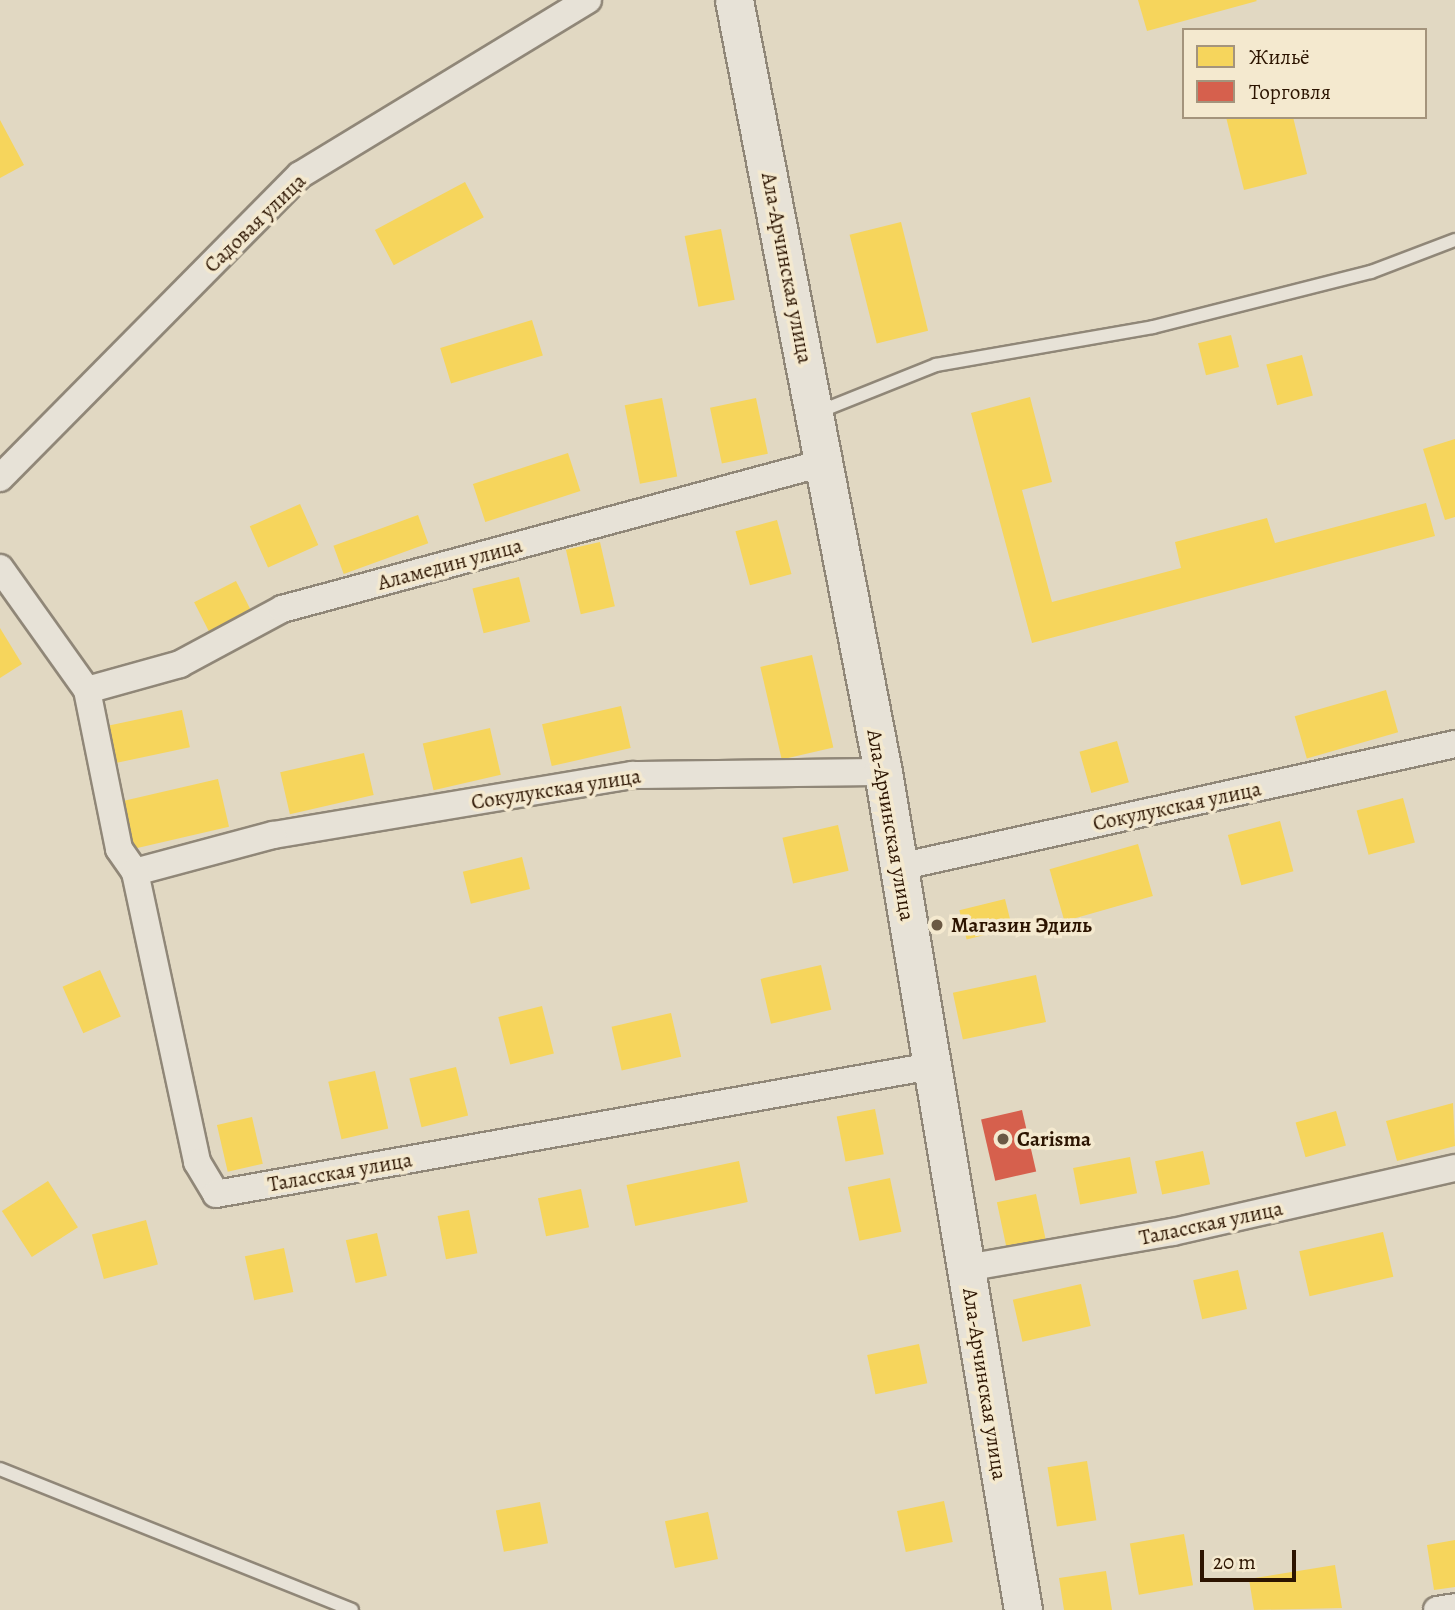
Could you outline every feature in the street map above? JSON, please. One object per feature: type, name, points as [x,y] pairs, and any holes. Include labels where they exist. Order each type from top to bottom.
[{"type":"main road","name":"Ала-Арчинская улица","points":[[734,0],[745,43],[883,772],[1023,1610]]},
{"type":"main road","points":[[745,43],[758,0]]},
{"type":"street","name":"Садовая улица","points":[[0,478],[300,175],[588,0]]},
{"type":"street","name":"Аламедин улица","points":[[87,690],[180,664],[282,609],[823,463]]},
{"type":"street","points":[[0,568],[87,690],[119,849],[135,872]]},
{"type":"street","name":"Сокулукская улица","points":[[899,867],[1455,744]]},
{"type":"street","name":"Сокулукская улица","points":[[135,872],[273,835],[632,775],[883,772]]},
{"type":"street","name":"Таласская улица","points":[[135,872],[197,1162],[216,1194],[932,1066]]},
{"type":"street","name":"Таласская улица","points":[[966,1268],[1173,1232],[1455,1168]]},
{"type":"street","points":[[1437,1610],[1455,1607]]},
{"type":"lane","points":[[814,413],[936,365],[1153,327],[1371,272],[1455,240]]},
{"type":"lane","points":[[0,1469],[352,1610]]},
{"type":"building: Жильё","points":[[1138,0],[1256,0],[1257,1],[1147,31]]},
{"type":"building: Жильё","points":[[1226,119],[1293,119],[1307,174],[1244,190]]},
{"type":"building: Жильё","points":[[0,120],[24,165],[0,178]]},
{"type":"building: Жильё","points":[[465,182],[484,217],[394,265],[375,230]]},
{"type":"building: Жильё","points":[[901,222],[928,331],[877,343],[850,235]]},
{"type":"building: Жильё","points":[[721,229],[735,300],[698,307],[685,236]]},
{"type":"building: Жильё","points":[[532,320],[543,355],[451,383],[440,348]]},
{"type":"building: Жильё","points":[[1231,335],[1239,367],[1206,375],[1198,343]]},
{"type":"building: Жильё","points":[[1302,355],[1313,396],[1277,405],[1266,365]]},
{"type":"building: Жильё","points":[[1030,397],[1052,482],[1022,490],[1052,602],[1181,568],[1175,542],[1267,518],[1275,543],[1426,503],[1435,536],[1032,643],[971,413]]},
{"type":"building: Жильё","points":[[662,398],[677,477],[640,484],[625,405]]},
{"type":"building: Жильё","points":[[756,398],[768,454],[722,464],[710,408]]},
{"type":"building: Жильё","points":[[1455,439],[1455,517],[1445,520],[1423,449]]},
{"type":"building: Жильё","points":[[568,453],[580,491],[485,522],[473,484]]},
{"type":"building: Жильё","points":[[300,504],[318,545],[268,567],[250,526]]},
{"type":"building: Жильё","points":[[418,515],[428,543],[344,574],[333,546]]},
{"type":"building: Жильё","points":[[777,520],[791,574],[750,585],[735,531]]},
{"type":"building: Жильё","points":[[600,542],[615,606],[581,614],[566,550]]},
{"type":"building: Жильё","points":[[519,577],[530,622],[484,633],[472,589]]},
{"type":"building: Жильё","points":[[236,581],[254,617],[212,638],[194,602]]},
{"type":"building: Жильё","points":[[0,628],[22,664],[0,678]]},
{"type":"building: Жильё","points":[[812,655],[833,748],[782,759],[760,667]]},
{"type":"building: Жильё","points":[[1386,690],[1398,732],[1307,758],[1295,716]]},
{"type":"building: Жильё","points":[[621,706],[631,748],[552,766],[542,724]]},
{"type":"building: Жильё","points":[[182,710],[190,747],[115,763],[107,726]]},
{"type":"building: Жильё","points":[[490,728],[501,775],[434,790],[423,744]]},
{"type":"building: Жильё","points":[[1117,741],[1129,782],[1091,793],[1080,752]]},
{"type":"building: Жильё","points":[[364,753],[374,795],[290,814],[280,772]]},
{"type":"building: Жильё","points":[[218,779],[229,827],[129,850],[118,802]]},
{"type":"building: Жильё","points":[[1403,798],[1415,842],[1369,855],[1357,810]]},
{"type":"building: Жильё","points":[[1280,821],[1293,871],[1241,885],[1228,835]]},
{"type":"building: Жильё","points":[[838,825],[849,871],[793,884],[782,838]]},
{"type":"building: Жильё","points":[[1138,844],[1153,896],[1064,921],[1050,869]]},
{"type":"building: Жильё","points":[[522,857],[530,889],[471,904],[463,872]]},
{"type":"building: Жильё","points":[[1005,899],[1012,928],[967,939],[959,910]]},
{"type":"building: Жильё","points":[[821,965],[831,1010],[771,1024],[761,979]]},
{"type":"building: Жильё","points":[[100,970],[121,1017],[83,1033],[63,987]]},
{"type":"building: Жильё","points":[[1036,975],[1046,1022],[963,1040],[953,993]]},
{"type":"building: Жильё","points":[[542,1006],[554,1054],[510,1064],[498,1017]]},
{"type":"building: Жильё","points":[[671,1013],[681,1057],[622,1071],[612,1027]]},
{"type":"building: Жильё","points":[[456,1067],[468,1116],[422,1127],[409,1079]]},
{"type":"building: Жильё","points":[[375,1071],[388,1128],[342,1139],[328,1082]]},
{"type":"building: Жильё","points":[[1453,1103],[1455,1146],[1397,1161],[1386,1121]]},
{"type":"building: Жильё","points":[[875,1109],[884,1154],[845,1162],[837,1116]]},
{"type":"building: Жильё","points":[[1336,1111],[1346,1146],[1306,1157],[1296,1123]]},
{"type":"building: Жильё","points":[[252,1117],[263,1164],[228,1172],[217,1125]]},
{"type":"building: Жильё","points":[[1203,1151],[1210,1184],[1162,1194],[1155,1161]]},
{"type":"building: Жильё","points":[[1130,1157],[1137,1193],[1080,1204],[1073,1168]]},
{"type":"building: Жильё","points":[[739,1161],[748,1202],[635,1226],[627,1185]]},
{"type":"building: Жильё","points":[[890,1178],[901,1232],[859,1241],[848,1187]]},
{"type":"building: Жильё","points":[[48,1181],[78,1227],[32,1257],[2,1211]]},
{"type":"building: Жильё","points":[[581,1189],[589,1227],[546,1236],[538,1198]]},
{"type":"building: Жильё","points":[[1036,1194],[1046,1240],[1007,1248],[997,1202]]},
{"type":"building: Жильё","points":[[469,1210],[477,1253],[446,1259],[438,1216]]},
{"type":"building: Жильё","points":[[146,1220],[158,1264],[104,1279],[92,1234]]},
{"type":"building: Жильё","points":[[1383,1232],[1393,1277],[1310,1296],[1299,1251]]},
{"type":"building: Жильё","points":[[377,1233],[387,1276],[356,1283],[346,1240]]},
{"type":"building: Жильё","points":[[284,1248],[293,1292],[254,1300],[245,1256]]},
{"type":"building: Жильё","points":[[1238,1270],[1247,1309],[1202,1319],[1193,1280]]},
{"type":"building: Жильё","points":[[1081,1284],[1091,1326],[1022,1342],[1013,1300]]},
{"type":"building: Жильё","points":[[919,1344],[927,1383],[875,1394],[867,1355]]},
{"type":"building: Жильё","points":[[1087,1461],[1096,1520],[1057,1527],[1047,1467]]},
{"type":"building: Жильё","points":[[944,1501],[953,1542],[906,1552],[897,1511]]},
{"type":"building: Жильё","points":[[540,1502],[548,1543],[504,1552],[496,1511]]},
{"type":"building: Жильё","points":[[708,1512],[718,1559],[675,1568],[665,1521]]},
{"type":"building: Жильё","points":[[1184,1534],[1193,1585],[1139,1595],[1130,1544]]},
{"type":"building: Жильё","points":[[1455,1540],[1455,1587],[1434,1590],[1427,1545]]},
{"type":"building: Жильё","points":[[1335,1565],[1342,1608],[1254,1610],[1249,1579]]},
{"type":"building: Жильё","points":[[1106,1571],[1112,1610],[1064,1610],[1059,1578]]},
{"type":"building: Торговля","points":[[1022,1110],[1036,1171],[995,1181],[981,1119]]},
{"type":"place","name":"Магазин Эдиль","points":[[937,925]]},
{"type":"place","name":"Carisma","points":[[1003,1139]]}]
